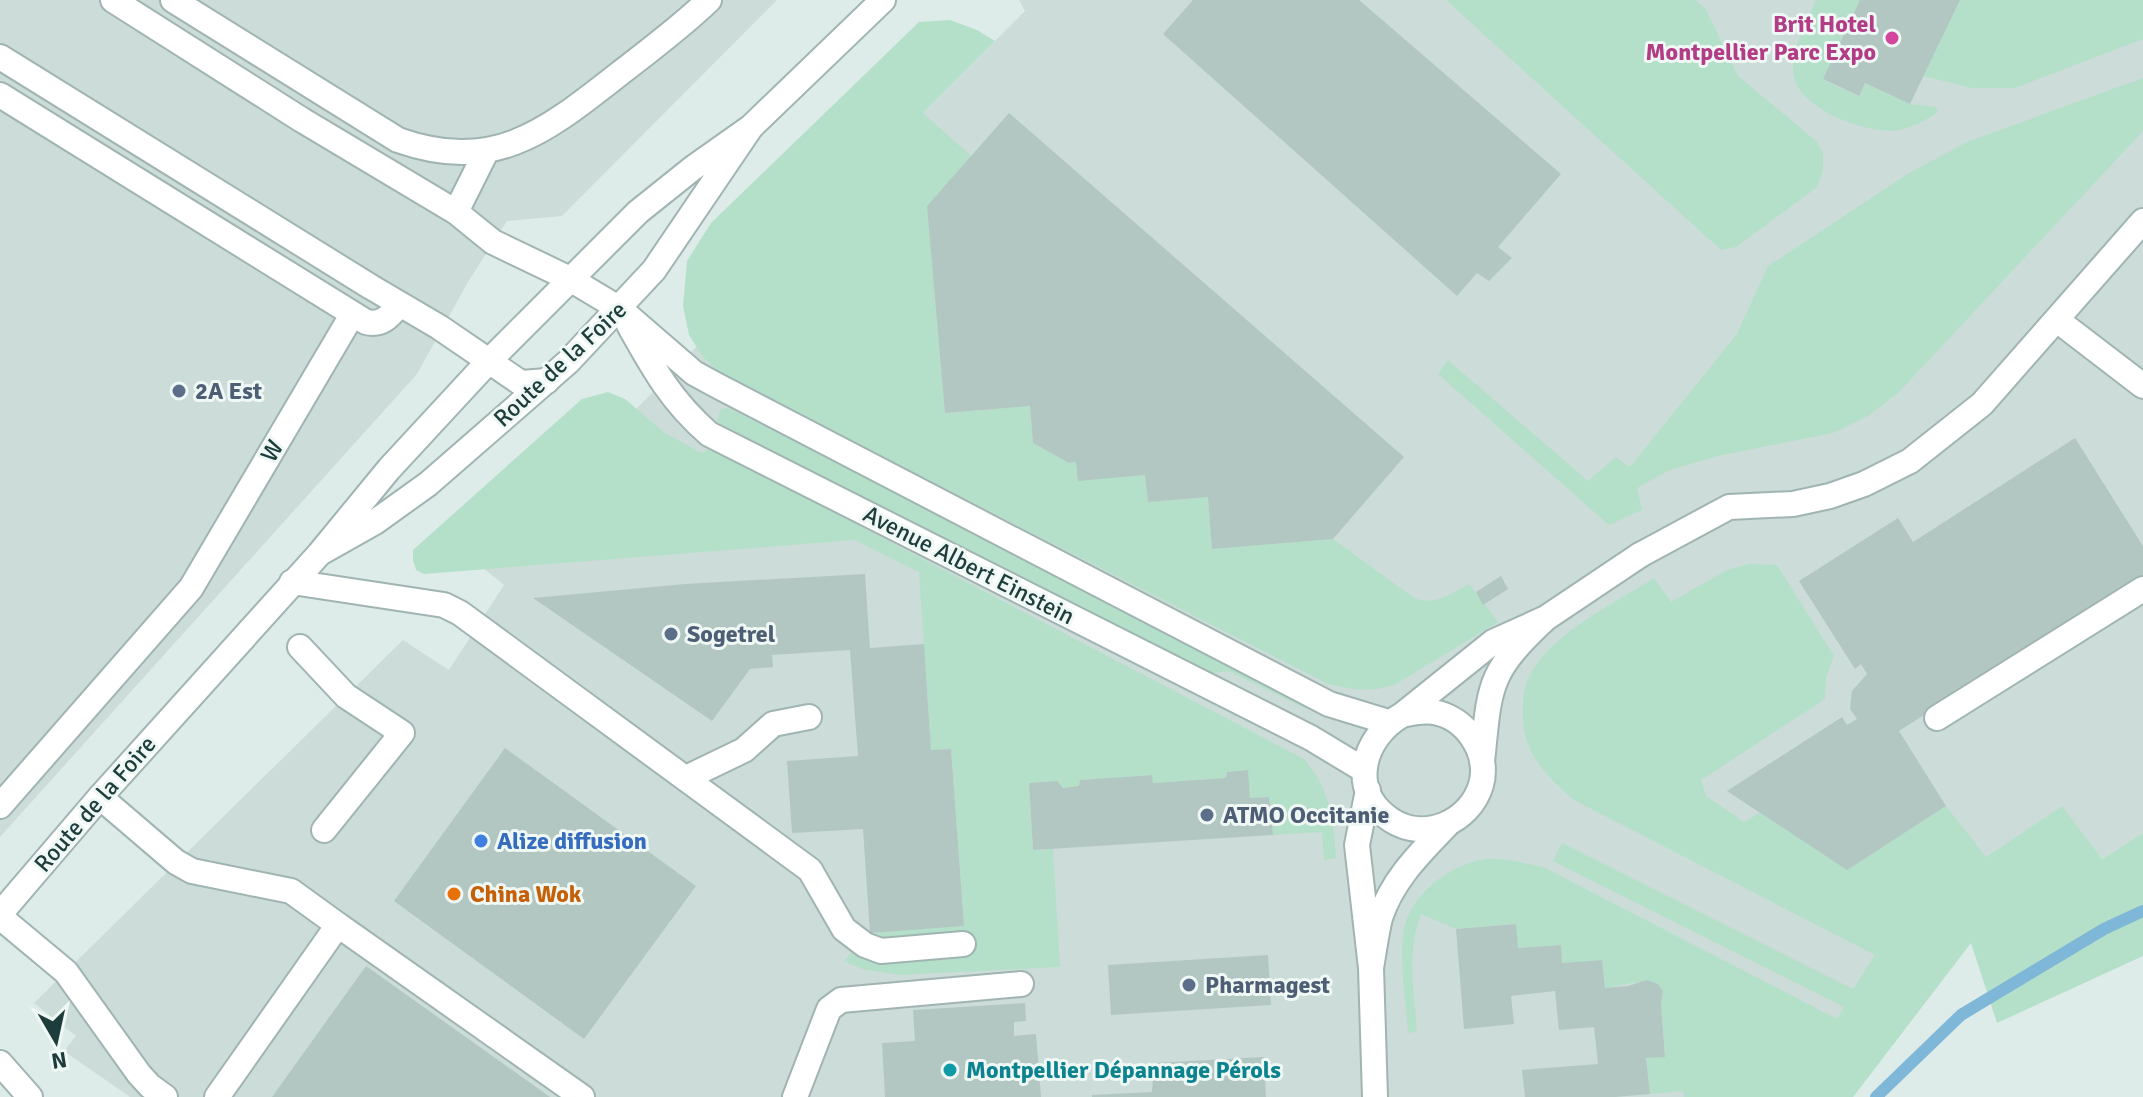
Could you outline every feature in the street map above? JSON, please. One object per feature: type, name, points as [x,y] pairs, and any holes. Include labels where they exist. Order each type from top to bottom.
[{"type":"street","name":"Avenue Albert Einstein","points":[[113,0],[302,120],[456,212],[493,242],[570,279],[620,309],[694,373],[1329,704],[1395,718]]},
{"type":"street","points":[[173,0],[398,140],[428,151],[455,153],[487,150],[536,134],[555,123],[709,0]]},
{"type":"street","name":"Route de la Foire","points":[[0,915],[100,797],[320,553],[389,469],[488,362],[638,212],[751,127],[883,0]]},
{"type":"street","points":[[0,57],[439,327],[521,383],[547,381]]},
{"type":"street","points":[[0,95],[352,315],[375,324],[387,319],[400,304]]},
{"type":"street","name":"Route de la Foire","points":[[320,553],[375,522],[428,484],[547,381],[620,309],[654,270],[751,127]]},
{"type":"street","points":[[456,212],[487,150]]},
{"type":"street","points":[[1371,968],[1380,919],[1389,895],[1416,858],[1475,800],[1482,782],[1490,690],[1500,666],[1514,647],[1546,618],[1640,555],[1729,507],[1793,504],[1830,496],[1864,484],[1910,461],[1982,404],[2143,221]]},
{"type":"street","name":"Avenue Albert Einstein","points":[[620,309],[661,383],[685,413],[709,434],[1311,738],[1366,780]]},
{"type":"street","name":"W","points":[[0,806],[191,588],[352,315]]},
{"type":"street","points":[[2057,320],[2143,386]]},
{"type":"street","points":[[292,582],[444,605],[460,613],[810,870],[844,929],[865,945],[881,951],[963,944]]},
{"type":"street","points":[[1937,718],[2143,589]]},
{"type":"street","points":[[1375,1097],[1371,968],[1357,845],[1367,752],[1376,736],[1395,718],[1493,642],[1546,618]]},
{"type":"street","points":[[300,647],[346,696],[402,733],[324,830]]},
{"type":"street","points":[[1395,718],[1433,712],[1449,716],[1465,727],[1477,743],[1482,762]]},
{"type":"street","points":[[686,778],[744,750],[773,724],[809,717]]},
{"type":"street","points":[[1366,780],[1377,807],[1392,820],[1409,828],[1428,829],[1447,825]]},
{"type":"street","points":[[100,797],[176,862],[192,871],[291,891],[582,1097]]},
{"type":"street","points":[[0,915],[66,972],[139,1074],[165,1097]]},
{"type":"street","points":[[217,1097],[338,925]]},
{"type":"street","points":[[795,1097],[829,1009],[841,1000],[1021,984]]},
{"type":"street","points":[[0,1063],[30,1097]]},
{"type":"shaded area","points":[[0,0],[777,0],[562,216],[507,221],[468,282],[417,374],[0,837]]},
{"type":"shaded area","points":[[1019,0],[2143,0],[2143,833],[1971,942],[1853,1097],[130,1097],[64,1051],[76,1036],[34,1003],[403,640],[449,670],[504,585],[483,568],[890,146],[1025,11]]},
{"type":"green space","points":[[1446,0],[1695,0],[1705,8],[1738,76],[1816,141],[1823,152],[1823,172],[1816,188],[1736,247],[1721,250]]},
{"type":"green space","points":[[1816,0],[1860,0],[1823,80],[1858,96],[1865,83],[1910,104],[1936,107],[1938,112],[1910,127],[1886,131],[1838,118],[1809,100],[1799,89],[1793,67],[1799,38]]},
{"type":"green space","points":[[1960,0],[2143,0],[2143,39],[2015,88],[1972,88],[1923,76]]},
{"type":"green space","points":[[950,20],[995,41],[923,113],[971,156],[928,206],[945,413],[1030,406],[1033,443],[1069,463],[1145,475],[1148,502],[1208,497],[1212,549],[1333,539],[1414,598],[1436,600],[1469,584],[1498,622],[1396,684],[1362,690],[1328,684],[721,374],[703,357],[689,335],[683,306],[687,261],[711,223],[919,22]]},
{"type":"green space","points":[[2143,78],[2143,131],[1898,393],[1868,416],[1833,433],[1718,456],[1670,470],[1637,488],[1642,510],[1609,525],[1438,374],[1448,360],[1588,481],[1616,457],[1630,467],[1737,334],[1768,266],[1911,172],[1967,142]]},
{"type":"green space","points":[[608,392],[625,399],[665,433],[702,453],[711,448],[1304,759],[1320,782],[1329,806],[1336,858],[1324,860],[1322,832],[1273,835],[1269,797],[1250,798],[1247,770],[1227,772],[1226,778],[1153,783],[1152,775],[1080,780],[1079,786],[1063,788],[1057,781],[1029,783],[1033,850],[1053,849],[1060,967],[900,975],[862,969],[844,961],[870,933],[964,925],[951,749],[931,750],[919,572],[855,540],[424,574],[416,570],[413,550],[582,399]]},
{"type":"green space","points":[[729,408],[1310,706],[1306,709],[1229,671],[1205,674],[723,426],[717,421],[721,409]]},
{"type":"green space","points":[[1749,564],[1777,565],[1834,656],[1826,677],[1825,699],[1701,780],[1706,796],[1744,822],[1760,813],[1847,869],[1946,806],[1986,857],[2062,806],[2102,859],[2143,833],[2143,956],[1997,1023],[1971,943],[1853,1097],[1684,1097],[1683,1091],[1650,1094],[1646,1058],[1665,1056],[1663,991],[1658,986],[1637,982],[1605,988],[1602,960],[1562,963],[1560,945],[1518,948],[1515,924],[1456,929],[1421,914],[1412,957],[1417,1031],[1408,1033],[1402,945],[1406,921],[1419,898],[1439,879],[1462,866],[1487,859],[1543,867],[1837,1019],[1844,1007],[1553,861],[1562,843],[1853,989],[1875,955],[1574,800],[1540,765],[1525,732],[1523,700],[1527,682],[1549,650],[1582,622],[1654,578],[1671,602],[1727,570]]},
{"type":"building","points":[[1193,0],[1359,0],[1561,174],[1498,247],[1512,258],[1489,281],[1477,273],[1457,296],[1163,34]]},
{"type":"building","name":"Brit Hotel Montpellier Parc Expo","points":[[1860,0],[1960,0],[1910,104],[1865,83],[1859,96],[1823,79]]},
{"type":"building","points":[[1009,113],[1404,457],[1333,539],[1212,549],[1208,497],[1148,502],[1145,475],[1078,481],[1076,462],[1069,463],[1033,443],[1030,406],[945,413],[927,206]]},
{"type":"building","points":[[2075,438],[2143,546],[2143,575],[1899,731],[1946,806],[1847,870],[1727,791],[1842,717],[1847,725],[1857,719],[1850,709],[1852,691],[1867,674],[1861,664],[1855,669],[1799,581],[1898,518],[1913,542]]},
{"type":"building","points":[[865,574],[870,648],[924,644],[931,750],[951,749],[964,926],[870,933],[863,829],[792,833],[787,761],[858,756],[850,650],[772,655],[773,667],[750,669],[712,721],[533,598],[685,584]]},
{"type":"building","points":[[1501,576],[1508,589],[1483,605],[1476,592]]},
{"type":"building","points":[[505,748],[696,886],[584,1039],[394,901]]},
{"type":"building","points":[[1248,770],[1250,798],[1269,797],[1273,835],[1033,850],[1029,783],[1057,781],[1063,788],[1079,786],[1080,780],[1152,775],[1153,783],[1226,778],[1227,772]]},
{"type":"building","points":[[1516,924],[1518,948],[1561,945],[1562,963],[1602,960],[1605,988],[1647,980],[1658,984],[1663,991],[1665,1057],[1646,1058],[1650,1094],[1525,1097],[1522,1070],[1598,1064],[1594,1027],[1559,1030],[1555,991],[1511,996],[1514,1024],[1464,1029],[1456,929]]},
{"type":"building","name":"Pharmagest","points":[[1268,955],[1271,1005],[1111,1015],[1108,965]]},
{"type":"building","points":[[366,966],[550,1097],[272,1097]]},
{"type":"building","name":"Montpellier Dépannage Pérols","points":[[1025,1003],[1026,1021],[1014,1022],[1014,1036],[1036,1034],[1041,1097],[885,1097],[882,1043],[915,1041],[913,1010]]},
{"type":"building","points":[[1264,1057],[1266,1097],[1092,1097],[1152,1092],[1154,1063]]},
{"type":"waterway","points":[[1876,1097],[1961,1015],[2104,929],[2143,911]]},
{"type":"place","name":"Brit Hotel Montpellier Parc Expo","points":[[1892,38]]},
{"type":"place","name":"2A Est","points":[[179,391]]},
{"type":"place","name":"Sogetrel","points":[[671,634]]},
{"type":"place","name":"ATMO Occitanie","points":[[1207,815]]},
{"type":"place","name":"Alize diffusion","points":[[481,841]]},
{"type":"place","name":"China Wok","points":[[454,894]]},
{"type":"place","name":"Pharmagest","points":[[1189,985]]},
{"type":"place","name":"Montpellier Dépannage Pérols","points":[[950,1070]]}]
